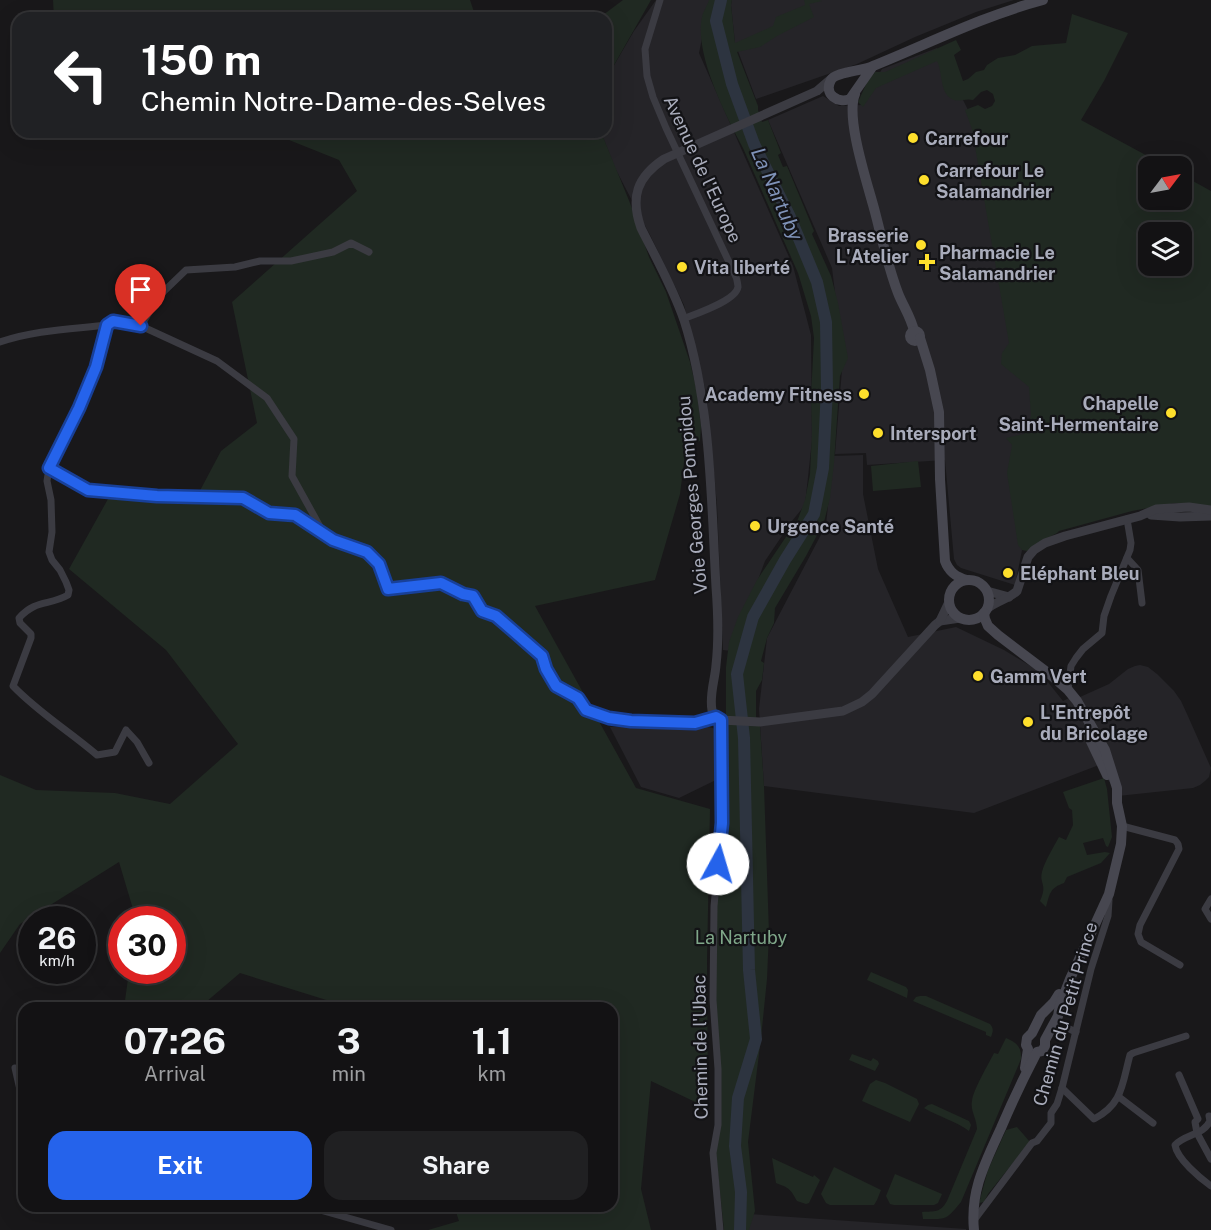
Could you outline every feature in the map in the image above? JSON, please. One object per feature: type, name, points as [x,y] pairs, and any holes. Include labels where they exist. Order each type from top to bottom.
[{"type":"main road","points":[[846,74],[873,66],[984,19],[1043,0]]},
{"type":"main road","points":[[836,99],[848,100],[873,66]]},
{"type":"main road","points":[[854,127],[829,89],[832,78],[840,73],[852,77],[855,81],[854,127],[859,155],[898,293],[930,370],[939,412],[945,561],[948,569],[954,575],[977,581],[983,585],[989,598],[985,619],[988,626],[1005,642]]},
{"type":"main road","points":[[967,580],[953,588],[949,602],[952,609],[964,619],[1005,642],[1045,670],[1068,690],[1080,705],[1090,731]]},
{"type":"main road","points":[[964,619],[974,619],[986,611]]},
{"type":"main road","points":[[1033,1051],[1044,1049],[1070,979],[1109,894],[1118,861],[1122,826],[1117,803],[1118,788],[1109,761],[1064,693],[1045,670]]},
{"type":"main road","points":[[1033,1051],[1026,1041],[1027,1038],[1032,1034],[1041,1015],[1054,1002],[1070,979]]},
{"type":"main road","points":[[1048,1008],[1058,1016]]},
{"type":"main road","points":[[1032,1034],[1048,1035]]},
{"type":"main road","points":[[973,1226],[973,1203],[980,1173],[1023,1079],[1033,1051]]},
{"type":"street","name":"Avenue de l'Europe","points":[[660,0],[645,49],[647,76],[653,97],[677,153],[738,286],[735,294],[728,299],[683,319]]},
{"type":"street","name":"Voie Georges Pompidou","points":[[721,720],[712,712],[711,693],[717,664],[717,592],[707,445],[700,391],[678,304],[641,228],[636,200],[639,186],[652,166],[817,91],[832,78]]},
{"type":"street","points":[[817,91],[827,93],[836,99]]},
{"type":"street","points":[[141,326],[158,297],[186,270],[235,267],[260,261],[291,261],[333,252],[351,243],[369,252]]},
{"type":"street","points":[[0,342],[29,334],[107,325],[113,321],[141,326],[217,361],[267,398],[294,439],[292,476],[324,534]]},
{"type":"street","points":[[107,325],[96,367],[79,408],[49,468],[47,481],[51,500],[52,532],[49,552],[69,590],[68,595],[41,603],[24,612],[19,618],[20,623],[31,634],[13,686],[29,703],[81,741],[97,756],[115,752],[126,730],[137,742],[149,763]]},
{"type":"street","points":[[49,468],[88,490],[157,496],[243,498],[269,513],[295,515],[333,540],[367,552],[379,564],[388,589],[441,583],[463,594],[473,596],[482,611],[496,616],[542,656],[546,669],[556,686],[578,698],[586,710],[609,718],[695,723],[721,720],[760,722],[843,711],[862,702],[878,688],[932,626],[940,621],[964,619]]},
{"type":"street","points":[[1140,516],[1156,509],[1189,507],[1211,510]]},
{"type":"street","points":[[986,611],[995,603],[1017,591],[1028,557],[1045,543],[1140,516],[1157,514],[1180,517],[1211,516]]},
{"type":"street","points":[[1068,690],[1071,666],[1083,649],[1102,633],[1104,616],[1130,550],[1127,519]]},
{"type":"street","points":[[1127,558],[1138,570],[1142,603]]},
{"type":"street","points":[[987,591],[1009,597]]},
{"type":"street","points":[[940,621],[949,602]]},
{"type":"street","name":"Chemin de l'Ubac","points":[[720,1230],[713,1153],[718,1125],[718,1069],[713,1000],[714,906],[722,823],[721,720]]},
{"type":"street","points":[[1122,826],[1175,840],[1178,844],[1179,849],[1140,925],[1138,934],[1141,942],[1180,964]]},
{"type":"street","name":"Chemin du Petit Prince","points":[[973,1226],[1032,1143],[1037,1141],[1051,1122],[1051,1113],[1057,1104],[1062,1088],[1091,969],[1108,916],[1109,894]]},
{"type":"street","points":[[1211,898],[1205,909],[1211,920]]},
{"type":"street","points":[[1058,1016],[1065,1028],[1076,1032]]},
{"type":"street","points":[[1048,1035],[1065,1028]]},
{"type":"street","points":[[1062,1088],[1094,1119],[1107,1112],[1119,1097],[1130,1055],[1186,1036]]},
{"type":"street","points":[[15,1068],[18,1081]]},
{"type":"street","points":[[1179,1075],[1198,1119],[1195,1122],[1197,1133],[1211,1160]]},
{"type":"street","points":[[1119,1097],[1153,1123]]},
{"type":"street","points":[[1209,1116],[1209,1125],[1178,1142],[1175,1149],[1211,1186]]},
{"type":"street","points":[[327,1212],[391,1230]]},
{"type":"shaded area","points":[[656,0],[710,0],[699,53],[793,266],[811,335],[812,440],[805,505],[765,561],[731,651],[723,650],[717,504],[706,392],[684,305],[615,168],[603,138],[612,138],[612,69],[634,31]]},
{"type":"shaded area","points":[[732,0],[1014,0],[976,12],[857,64],[756,99],[735,43]]},
{"type":"shaded area","points":[[937,48],[973,120],[1033,386],[1033,436],[1013,451],[1022,550],[1015,585],[957,565],[954,559],[945,460],[867,465],[866,453],[835,454],[843,358],[832,268],[768,120],[823,96],[839,106],[861,105],[882,69]]},
{"type":"shaded area","points":[[863,455],[863,494],[878,569],[908,637],[956,627],[1004,650],[1039,671],[1063,701],[1075,695],[1080,697],[1109,684],[1135,666],[1148,667],[1174,691],[1181,701],[1211,768],[1209,777],[1193,788],[1118,796],[1099,765],[974,813],[764,786],[759,709],[767,638],[826,525],[833,456]]},
{"type":"shaded area","points":[[701,725],[716,729],[718,779],[679,798],[641,787],[610,727]]},
{"type":"shaded area","points":[[749,1214],[966,1229],[966,1230],[749,1230]]},
{"type":"green space","points":[[53,0],[470,0],[474,12],[54,12]]},
{"type":"green space","points":[[623,0],[651,0],[612,68],[612,12],[607,12]]},
{"type":"green space","name":"La Nartuby","points":[[709,0],[732,0],[735,43],[773,26],[776,17],[805,5],[804,0],[822,1],[809,4],[814,17],[760,47],[737,52],[762,122],[768,120],[781,153],[778,155],[783,167],[787,166],[814,231],[812,234],[831,276],[848,358],[840,376],[834,463],[830,498],[824,522],[775,608],[774,623],[761,661],[764,663],[762,680],[756,691],[756,717],[760,727],[764,786],[769,933],[767,979],[748,1142],[755,1211],[749,1230],[724,1230],[716,1155],[714,906],[729,814],[726,667],[729,642],[738,617],[757,580],[798,519],[805,500],[810,474],[814,338],[811,316],[798,273],[743,148],[720,102],[707,66],[701,32],[702,17]]},
{"type":"green space","points":[[1072,14],[1128,33],[1081,120],[1148,156],[1138,156],[1138,210],[1192,210],[1192,181],[1211,191],[1211,506],[1175,503],[1132,511],[1059,531],[1027,551],[1022,550],[1018,545],[1007,473],[1012,445],[1006,438],[1024,434],[1031,416],[1029,387],[1001,364],[1002,353],[1009,343],[972,129],[965,110],[978,105],[985,109],[992,106],[995,101],[993,94],[987,90],[981,92],[973,100],[954,100],[946,93],[937,61],[876,88],[863,107],[858,102],[868,80],[875,72],[885,72],[956,40],[961,50],[954,55],[963,81],[976,72],[984,70],[987,65],[998,58],[1015,55],[1032,46],[1066,43]]},
{"type":"green space","points":[[284,138],[603,138],[649,257],[666,292],[690,362],[697,392],[701,426],[700,441],[686,447],[680,494],[655,580],[535,606],[636,788],[710,809],[707,961],[708,1108],[651,1081],[641,1189],[651,1230],[428,1230],[459,1221],[456,1212],[618,1212],[618,1002],[333,1002],[240,973],[206,1002],[125,1002],[127,984],[186,984],[186,906],[132,906],[119,862],[49,906],[18,906],[18,927],[0,953],[0,775],[36,790],[115,793],[170,804],[238,744],[166,650],[69,569],[108,499],[195,500],[221,451],[257,423],[232,302],[357,191],[339,160]]},
{"type":"green space","points":[[918,461],[921,487],[873,491],[871,466]]},
{"type":"green space","points":[[1104,778],[1112,837],[1108,847],[1103,838],[1083,843],[1087,855],[1110,853],[1101,863],[1067,877],[1064,883],[1051,892],[1046,907],[1040,901],[1043,891],[1041,876],[1043,868],[1059,837],[1066,840],[1073,825],[1072,810],[1063,792]]},
{"type":"green space","points":[[871,972],[906,987],[907,998],[867,980]]},
{"type":"green space","points":[[920,996],[926,996],[990,1024],[993,1030],[991,1037],[986,1035],[986,1032],[913,1001]]},
{"type":"green space","points":[[1006,1038],[1018,1046],[1021,1059],[961,1202],[945,1218],[923,1219],[922,1212],[939,1209],[947,1201],[977,1129],[972,1104],[973,1096],[994,1053],[998,1054]]},
{"type":"green space","points":[[852,1054],[871,1061],[873,1058],[879,1064],[875,1071],[849,1060]]},
{"type":"green space","points":[[876,1080],[917,1099],[919,1104],[910,1122],[862,1101],[870,1084]]},
{"type":"green space","points":[[932,1104],[969,1121],[971,1125],[969,1131],[924,1108]]},
{"type":"green space","points":[[1017,1127],[1030,1142],[984,1202],[979,1203],[988,1170],[1006,1130]]},
{"type":"green space","points":[[772,1158],[813,1177],[814,1175],[820,1180],[809,1203],[797,1201],[789,1189],[776,1183]]},
{"type":"green space","points":[[834,1167],[881,1190],[874,1205],[830,1205],[826,1203],[821,1194]]},
{"type":"green space","points":[[895,1174],[942,1194],[938,1203],[934,1205],[890,1204],[886,1196]]},
{"type":"waterway","name":"La Nartuby","points":[[721,0],[716,21],[732,84],[754,144],[790,217],[817,282],[826,322],[827,389],[823,468],[814,514],[753,617],[737,674],[744,738],[749,970],[756,1039],[738,1098],[735,1146],[741,1192],[740,1230]]},
{"type":"place","name":"Carrefour","points":[[913,138]]},
{"type":"place","name":"Carrefour Le Salamandrier","points":[[924,180]]},
{"type":"place","name":"Brasserie L'Atelier","points":[[921,245]]},
{"type":"place","name":"Pharmacie Le Salamandrier","points":[[927,262]]},
{"type":"place","name":"Vita liberté","points":[[682,267]]},
{"type":"place","name":"Academy Fitness","points":[[864,394]]},
{"type":"place","name":"Chapelle Saint-Hermentaire","points":[[1171,413]]},
{"type":"place","name":"Intersport","points":[[878,433]]},
{"type":"place","name":"Urgence Santé","points":[[755,526]]},
{"type":"place","name":"Eléphant Bleu","points":[[1008,573]]},
{"type":"place","name":"Gamm Vert","points":[[978,676]]},
{"type":"place","name":"L'Entrepôt du Bricolage","points":[[1028,722]]},
{"type":"route","points":[[141,326],[113,321],[107,325],[96,367],[79,408],[49,468],[88,490],[157,496],[243,498],[269,513],[295,515],[333,540],[367,552],[379,564],[388,589],[441,583],[463,594],[473,596],[482,611],[496,616],[542,656],[546,669],[556,686],[578,698],[586,710],[609,718],[631,721],[695,723],[716,717],[721,720],[722,759],[722,823],[718,864]]}]
